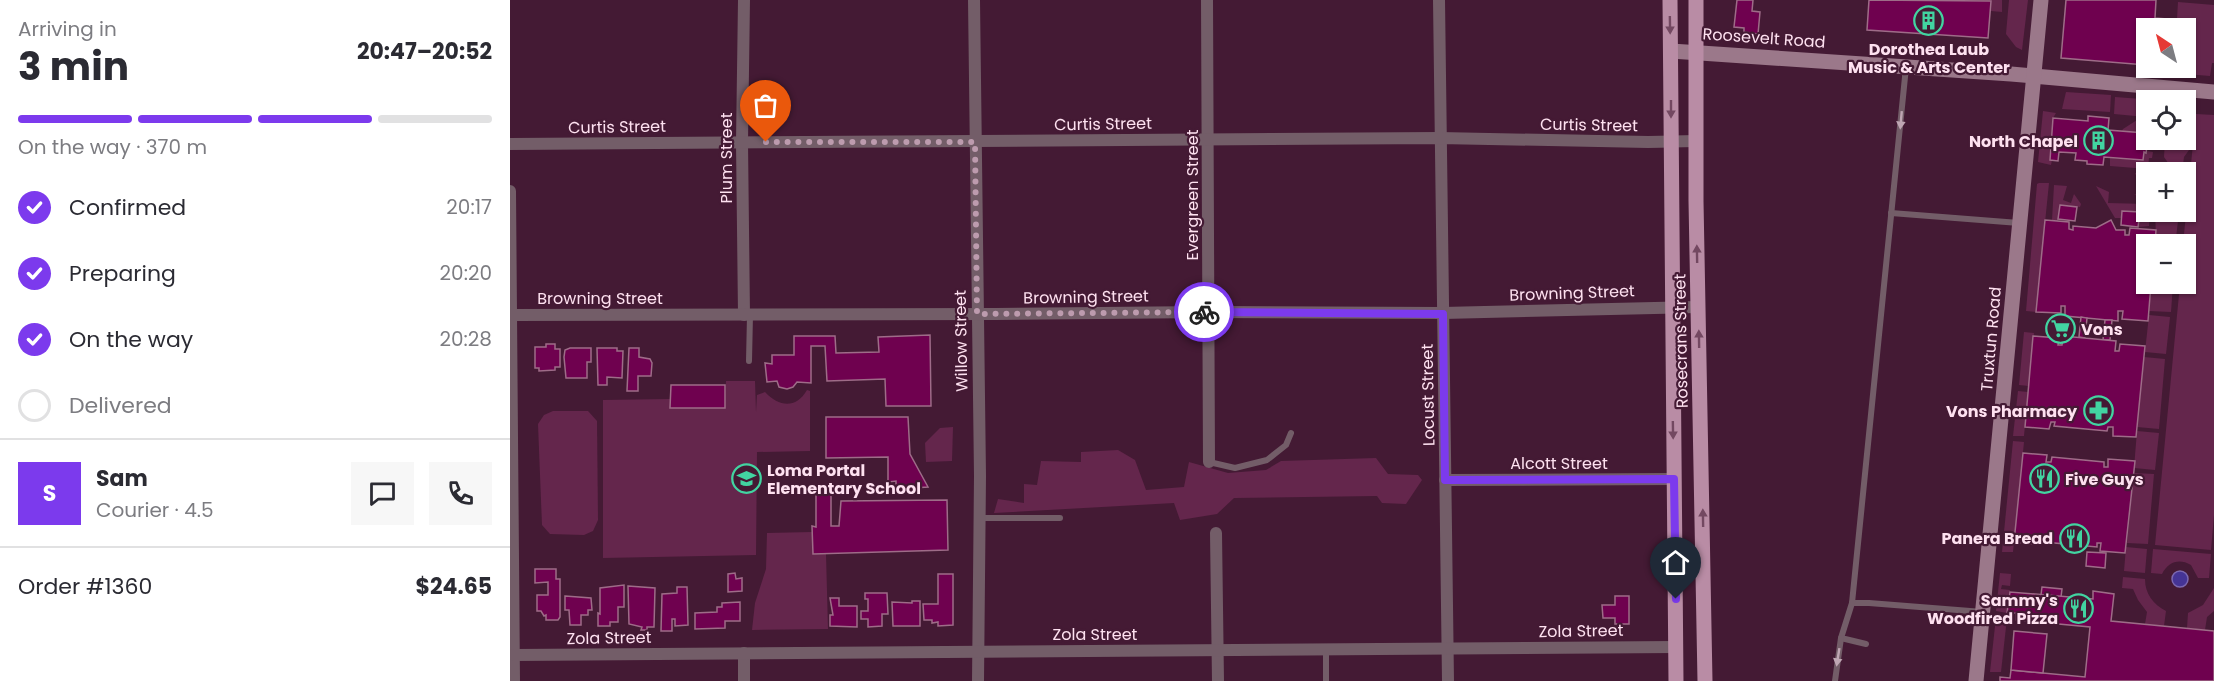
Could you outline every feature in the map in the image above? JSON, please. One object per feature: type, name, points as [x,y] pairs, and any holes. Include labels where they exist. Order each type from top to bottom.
[{"type":"main road","name":"Rosecrans Street","points":[[1670,0],[1676,681]]},
{"type":"main road","name":"Rosecrans Street","points":[[1696,0],[1704,681]]},
{"type":"street","name":"Plum Street","points":[[744,0],[742,141],[747,315]]},
{"type":"street","name":"Willow Street","points":[[974,0],[979,518],[978,681]]},
{"type":"street","name":"Evergreen Street","points":[[1207,0],[1209,462]]},
{"type":"street","name":"Locust Street","points":[[1439,0],[1449,681]]},
{"type":"street","name":"Truxtun Road","points":[[1976,681],[2041,0]]},
{"type":"street","name":"Roosevelt Road","points":[[1671,51],[1696,51],[2214,92]]},
{"type":"street","name":"Curtis Street","points":[[510,144],[1440,138],[1696,141]]},
{"type":"street","points":[[510,191],[514,681]]},
{"type":"street","name":"Browning Street","points":[[511,315],[1209,312],[1443,314],[1698,307]]},
{"type":"street","name":"Alcott Street","points":[[1445,480],[1674,479]]},
{"type":"street","points":[[1216,533],[1218,681]]},
{"type":"street","name":"Zola Street","points":[[512,656],[1676,647]]},
{"type":"street","points":[[744,653],[744,681]]},
{"type":"lane","points":[[1835,681],[1841,638],[1852,603],[1906,67]]},
{"type":"lane","points":[[1891,213],[2019,223]]},
{"type":"lane","points":[[747,315],[749,361]]},
{"type":"lane","points":[[1209,462],[1235,468],[1267,459],[1286,445],[1291,433]]},
{"type":"lane","points":[[979,518],[1060,518]]},
{"type":"lane","points":[[1852,603],[1983,612]]},
{"type":"lane","points":[[1841,638],[1866,644]]},
{"type":"lane","points":[[1326,650],[1326,681]]},
{"type":"shaded area","points":[[1978,0],[2002,0],[2002,12],[1991,11],[1991,1]]},
{"type":"shaded area","points":[[2009,0],[2028,0],[2022,50],[2016,47],[2006,34]]},
{"type":"shaded area","points":[[2178,2],[2214,5],[2214,63],[2212,63],[2210,76],[2196,75],[2196,18],[2177,18]]},
{"type":"shaded area","points":[[2066,92],[2111,95],[2110,112],[2062,109]]},
{"type":"shaded area","points":[[2115,97],[2136,99],[2136,116],[2114,114]]},
{"type":"shaded area","points":[[2043,111],[2056,113],[2053,118],[2051,165],[2038,162]]},
{"type":"shaded area","points":[[2196,114],[2214,115],[2214,515],[2211,550],[2155,545],[2179,294],[2196,294],[2196,234],[2184,234],[2185,222],[2196,222],[2196,162],[2191,162],[2192,150],[2196,150]]},
{"type":"shaded area","points":[[2136,121],[2136,132],[2122,131]]},
{"type":"shaded area","points":[[2164,150],[2189,150],[2183,162],[2168,162],[2164,157]]},
{"type":"shaded area","points":[[2144,152],[2153,152],[2152,158],[2149,158],[2149,162],[2136,162],[2136,168],[2110,166],[2110,158],[2143,160]]},
{"type":"shaded area","points":[[2049,183],[2036,312],[2026,311],[2037,184]]},
{"type":"shaded area","points":[[2054,185],[2067,186],[2063,200],[2071,203],[2074,194],[2081,204],[2080,207],[2060,205],[2058,221],[2052,220]]},
{"type":"shaded area","points":[[2096,186],[2109,192],[2108,203],[2136,204],[2136,212],[2123,211],[2122,218],[2115,218]]},
{"type":"shaded area","points":[[2138,222],[2149,222],[2149,226],[2138,227]]},
{"type":"shaded area","points":[[2155,222],[2178,222],[2176,234],[2156,234]]},
{"type":"shaded area","points":[[2150,294],[2172,294],[2171,312],[2149,311]]},
{"type":"shaded area","points":[[2149,315],[2170,317],[2166,354],[2145,352]]},
{"type":"shaded area","points":[[2024,332],[2034,333],[2029,386],[2019,385]]},
{"type":"shaded area","points":[[2144,357],[2165,359],[2159,429],[2137,427]]},
{"type":"shaded area","points":[[726,381],[755,381],[756,412],[757,395],[765,392],[776,401],[787,404],[798,400],[807,390],[810,391],[810,451],[757,452],[756,555],[603,558],[603,400],[670,399],[670,408],[725,408]]},
{"type":"shaded area","points":[[2018,391],[2028,392],[2024,436],[2013,436]]},
{"type":"shaded area","points":[[553,411],[588,411],[597,421],[598,520],[593,531],[584,535],[550,534],[542,525],[538,424],[544,415]]},
{"type":"shaded area","points":[[953,427],[952,461],[926,462],[925,443],[940,428]]},
{"type":"shaded area","points":[[2137,431],[2159,433],[2155,470],[2134,468]]},
{"type":"shaded area","points":[[2013,441],[2024,442],[2013,552],[2002,552]]},
{"type":"shaded area","points":[[1118,450],[1135,460],[1146,490],[1184,487],[1189,462],[1228,473],[1266,470],[1281,461],[1376,458],[1388,474],[1418,475],[1422,480],[1406,504],[1382,503],[1377,496],[1234,498],[1217,514],[1180,520],[1174,503],[994,513],[998,499],[1024,503],[1024,484],[1037,485],[1041,461],[1081,462],[1081,452]]},
{"type":"shaded area","points":[[2134,473],[2154,474],[2148,544],[2127,543]]},
{"type":"shaded area","points":[[812,532],[813,554],[826,554],[828,629],[752,630],[755,603],[766,569],[767,533]]},
{"type":"shaded area","points":[[2126,547],[2147,549],[2145,573],[2124,571]]},
{"type":"shaded area","points":[[2153,549],[2211,554],[2209,578],[2198,578],[2191,565],[2182,562],[2174,562],[2162,574],[2151,573]]},
{"type":"shaded area","points":[[2180,571],[2188,579],[2180,587],[2172,579]]},
{"type":"shaded area","points":[[2000,573],[2011,574],[2010,586],[2002,585],[2001,589],[2010,590],[2007,613],[1996,611]]},
{"type":"shaded area","points":[[2123,577],[2145,579],[2146,589],[2151,598],[2166,611],[2164,626],[2145,624],[2147,612],[2133,589],[2122,588]]},
{"type":"shaded area","points":[[2214,588],[2214,611],[2207,617],[2205,630],[2187,628],[2188,613],[2203,605]]},
{"type":"shaded area","points":[[1996,617],[2007,618],[2001,672],[1990,672]]},
{"type":"building","points":[[1737,0],[1753,0],[1752,11],[1760,12],[1758,34],[1744,32],[1744,28],[1734,27]]},
{"type":"building","name":"Dorothea Laub Music & Arts Center","points":[[1869,0],[1991,1],[1988,38],[1867,30]]},
{"type":"building","points":[[2066,0],[2156,0],[2155,18],[2136,18],[2136,64],[2061,58]]},
{"type":"building","name":"North Chapel","points":[[2088,116],[2109,118],[2108,130],[2136,132],[2136,150],[2146,150],[2143,160],[2104,157],[2103,165],[2087,164],[2087,161],[2075,160],[2076,153],[2059,152],[2058,161],[2050,160],[2053,118],[2088,121]]},
{"type":"building","points":[[2060,205],[2077,207],[2075,221],[2058,219]]},
{"type":"building","points":[[2122,211],[2136,212],[2138,227],[2121,225]]},
{"type":"building","points":[[2045,220],[2069,222],[2069,229],[2073,230],[2073,226],[2096,228],[2111,220],[2116,230],[2125,230],[2125,235],[2129,235],[2130,228],[2156,230],[2156,234],[2136,234],[2136,294],[2150,294],[2148,321],[2122,319],[2123,311],[2118,311],[2118,321],[2065,316],[2065,306],[2061,306],[2061,313],[2036,312]]},
{"type":"building","points":[[2081,317],[2087,318],[2085,338],[2079,337]]},
{"type":"building","points":[[2105,320],[2112,320],[2110,340],[2103,340]]},
{"type":"building","points":[[930,335],[931,406],[886,406],[885,379],[827,381],[825,346],[811,346],[811,383],[797,382],[793,387],[787,389],[779,387],[777,381],[767,382],[765,363],[772,364],[772,355],[794,355],[794,336],[835,336],[836,353],[879,352],[878,337]]},
{"type":"building","points":[[2033,336],[2059,338],[2058,345],[2062,345],[2063,336],[2116,341],[2115,351],[2119,351],[2120,344],[2145,346],[2136,437],[2113,436],[2113,427],[2108,427],[2107,431],[2054,426],[2055,422],[2051,422],[2049,429],[2025,427]]},
{"type":"building","points":[[546,344],[555,344],[555,349],[560,349],[560,367],[555,367],[555,370],[539,371],[539,368],[535,368],[535,347],[546,347]]},
{"type":"building","points":[[591,348],[591,362],[587,362],[587,378],[566,378],[564,357],[565,350]]},
{"type":"building","points":[[597,348],[617,348],[617,351],[623,351],[622,378],[607,377],[607,385],[598,385]]},
{"type":"building","points":[[629,348],[639,348],[639,357],[650,359],[652,363],[651,376],[638,376],[638,391],[627,391]]},
{"type":"building","points":[[671,385],[725,385],[725,408],[670,408]]},
{"type":"building","points":[[826,417],[908,417],[910,454],[928,487],[896,489],[896,481],[888,482],[888,457],[826,458]]},
{"type":"building","points":[[2023,453],[2047,455],[2046,462],[2051,462],[2052,457],[2104,462],[2104,467],[2108,467],[2108,459],[2135,461],[2125,553],[2100,551],[2101,543],[2097,543],[2097,547],[2044,542],[2044,537],[2040,536],[2039,545],[2014,542]]},
{"type":"building","points":[[831,491],[831,526],[839,526],[841,501],[947,500],[948,550],[813,554],[812,526],[816,527],[816,492]]},
{"type":"building","points":[[2087,552],[2106,553],[2105,568],[2086,566]]},
{"type":"building","points":[[535,569],[556,569],[556,579],[560,579],[560,617],[558,620],[546,620],[546,615],[537,611],[537,595],[548,595],[548,582],[535,583]]},
{"type":"building","points":[[735,573],[736,579],[742,578],[742,591],[728,592],[728,574]]},
{"type":"building","points":[[938,574],[953,574],[953,625],[938,626],[938,622],[932,623],[932,620],[924,620],[923,604],[938,604]]},
{"type":"building","points":[[624,585],[624,607],[618,607],[618,622],[610,622],[610,626],[598,626],[600,588]]},
{"type":"building","points":[[628,586],[655,588],[654,627],[641,630],[642,627],[629,624]]},
{"type":"building","points":[[677,587],[687,587],[688,625],[675,626],[675,619],[672,619],[672,631],[661,631],[662,594],[677,593]]},
{"type":"building","points":[[2042,587],[2062,589],[2061,597],[2041,595]]},
{"type":"building","points":[[2093,591],[2114,594],[2111,621],[2214,631],[2214,681],[2000,681],[2000,677],[2010,678],[2011,670],[2085,677],[2090,627],[2016,620],[2016,613],[2007,613],[2010,592],[2093,599]]},
{"type":"building","points":[[865,593],[887,593],[888,614],[882,614],[882,626],[868,627],[868,619],[861,619],[861,611],[868,611],[868,599],[865,599]]},
{"type":"building","points":[[565,596],[591,598],[592,610],[588,610],[588,615],[581,615],[581,625],[570,625],[569,610],[565,610]]},
{"type":"building","points":[[1615,596],[1629,596],[1629,624],[1615,624],[1615,618],[1603,618],[1602,605],[1615,605]]},
{"type":"building","points":[[830,598],[839,598],[839,606],[857,606],[857,627],[830,626],[830,615],[833,615]]},
{"type":"building","points":[[912,601],[920,601],[920,626],[893,626],[892,602],[912,603]]},
{"type":"building","points":[[740,602],[740,621],[725,621],[725,628],[695,629],[695,613],[717,612],[717,607],[722,607],[722,603]]},
{"type":"building","points":[[2014,631],[2047,634],[2043,673],[2011,670]]},
{"type":"way so far","points":[[766,142],[975,142],[977,314],[1204,312]]},
{"type":"place","name":"Dorothea Laub Music & Arts Center","points":[[1929,21]]},
{"type":"place","name":"North Chapel","points":[[2099,141]]},
{"type":"place","name":"Vons","points":[[2060,329]]},
{"type":"place","name":"Vons Pharmacy","points":[[2098,411]]},
{"type":"place","name":"Loma Portal Elementary School","points":[[746,479]]},
{"type":"place","name":"Five Guys","points":[[2044,479]]},
{"type":"place","name":"Panera Bread","points":[[2074,538]]},
{"type":"place","name":"Sammy's Woodfired Pizza","points":[[2079,609]]},
{"type":"route","points":[[1204,312],[1443,314],[1445,480],[1674,479],[1676,599]]}]
